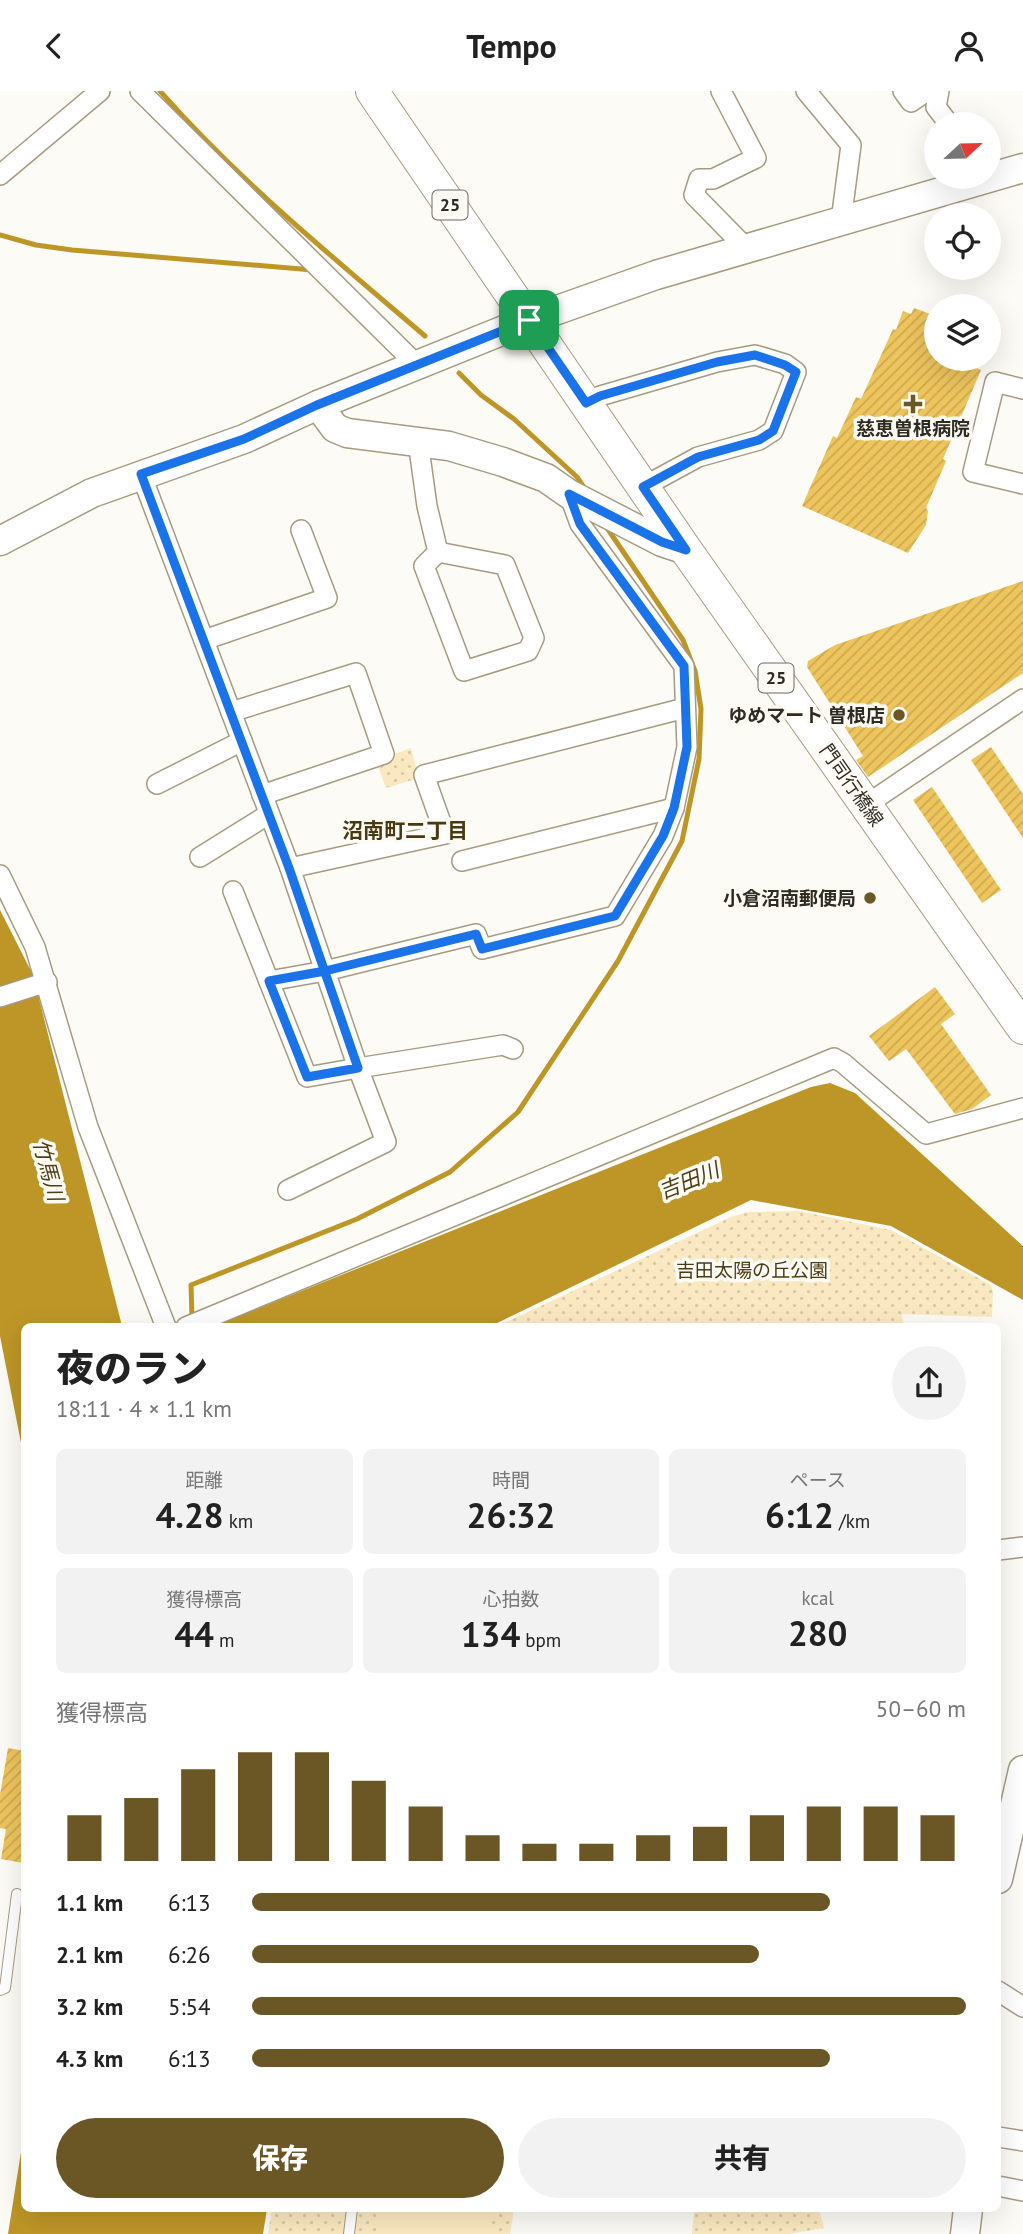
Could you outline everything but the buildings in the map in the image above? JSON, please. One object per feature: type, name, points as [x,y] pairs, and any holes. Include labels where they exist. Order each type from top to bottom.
[{"type":"main road","name":"門司行橋線","points":[[372,91],[686,550],[1023,1028]]},
{"type":"street","points":[[0,175],[100,91]]},
{"type":"street","points":[[140,91],[435,359]]},
{"type":"street","points":[[720,91],[756,158],[713,179],[699,179],[694,195],[747,249]]},
{"type":"street","points":[[806,91],[851,145],[841,221]]},
{"type":"street","points":[[903,91],[911,102],[927,91]]},
{"type":"street","points":[[939,91],[936,107],[940,112]]},
{"type":"street","points":[[1001,174],[1023,168]]},
{"type":"street","points":[[0,541],[92,493],[244,439],[317,405],[529,320],[656,275],[948,189]]},
{"type":"street","points":[[586,403],[600,396],[717,362],[755,355],[785,365],[796,372],[773,431],[759,440],[698,457],[643,487]]},
{"type":"street","points":[[1023,389],[995,382],[973,472],[1023,484]]},
{"type":"street","points":[[317,405],[335,428],[346,433],[450,446],[546,478],[572,496],[662,542],[686,550]]},
{"type":"street","points":[[418,441],[427,506],[438,552]]},
{"type":"street","points":[[141,474],[289,868],[386,1142],[288,1190]]},
{"type":"street","points":[[269,981],[325,971],[476,934],[482,949],[615,916],[663,836],[674,808],[687,747],[684,666],[580,524],[572,496]]},
{"type":"street","points":[[204,640],[327,598],[301,530]]},
{"type":"street","points":[[438,552],[505,565],[534,638],[528,651],[464,671],[424,566],[438,552]]},
{"type":"street","points":[[231,712],[356,673],[384,754],[262,795]]},
{"type":"street","points":[[866,805],[1023,699]]},
{"type":"street","points":[[289,868],[445,834],[424,775],[685,708]]},
{"type":"street","points":[[157,784],[242,741]]},
{"type":"street","points":[[462,860],[674,808]]},
{"type":"street","points":[[200,857],[269,814]]},
{"type":"street","points":[[0,875],[35,947],[43,983],[88,1127],[164,1323]]},
{"type":"street","points":[[233,891],[307,1077],[503,1045],[513,1049]]},
{"type":"street","points":[[0,997],[43,983]]},
{"type":"street","points":[[196,1323],[834,1058],[926,1134],[1023,1108]]},
{"type":"street","points":[[1001,1550],[1023,1546]]},
{"type":"street","points":[[1001,1866],[1023,1770]]},
{"type":"street","points":[[1001,1993],[1023,2007]]},
{"type":"street","points":[[1001,2137],[1023,2141]]},
{"type":"street","points":[[1001,2186],[1023,2190]]},
{"type":"lane","points":[[0,1990],[5,1988],[17,1894]]},
{"type":"lane","points":[[349,2234],[352,2212]]},
{"type":"green space","points":[[411,748],[419,778],[386,788],[376,761]]},
{"type":"green space","name":"吉田太陽の丘公園","points":[[799,1211],[891,1230],[991,1285],[992,1317],[902,1314],[903,1323],[504,1323],[731,1217],[748,1212]]},
{"type":"green space","points":[[272,2212],[514,2212],[510,2234],[268,2234]]},
{"type":"green space","points":[[380,2212],[492,2212],[489,2234],[377,2234]]},
{"type":"green space","points":[[694,2212],[820,2212],[824,2228],[788,2234],[692,2234]]},
{"type":"water","name":"竹馬川","points":[[0,910],[33,975],[121,1323],[21,1323],[21,1443],[0,1336]]},
{"type":"water","name":"吉田川","points":[[830,1083],[855,1093],[1023,1246],[1023,1300],[891,1226],[751,1200],[497,1323],[221,1323],[811,1087]]},
{"type":"water","points":[[21,2152],[21,2212],[267,2212],[263,2234],[8,2234]]},
{"type":"waterway","points":[[160,91],[255,188],[425,336]]},
{"type":"waterway","points":[[0,235],[36,245],[72,250],[313,270]]},
{"type":"waterway","points":[[459,373],[481,395],[514,419],[577,477],[585,489]]},
{"type":"waterway","points":[[192,1318],[191,1285],[357,1219],[450,1172],[518,1112],[618,961],[682,841],[699,759],[701,709],[695,671],[683,640],[605,525]]},
{"type":"place","name":"慈恵曽根病院","points":[[913,404]]},
{"type":"place","name":"ゆめマート 曽根店","points":[[899,715]]},
{"type":"place","name":"小倉沼南郵便局","points":[[870,898]]},
{"type":"district","name":"沼南町二丁目","points":[[405,831]]},
{"type":"route","points":[[529,320],[317,405],[244,439],[141,474],[289,868],[325,971],[358,1068],[307,1077],[269,981],[325,971],[476,934],[482,949],[615,916],[663,836],[674,808],[687,747],[684,666],[580,524],[569,494],[662,542],[686,550],[643,487],[698,457],[759,440],[773,431],[796,372],[785,365],[755,355],[717,362],[600,396],[586,403],[529,320]]}]
